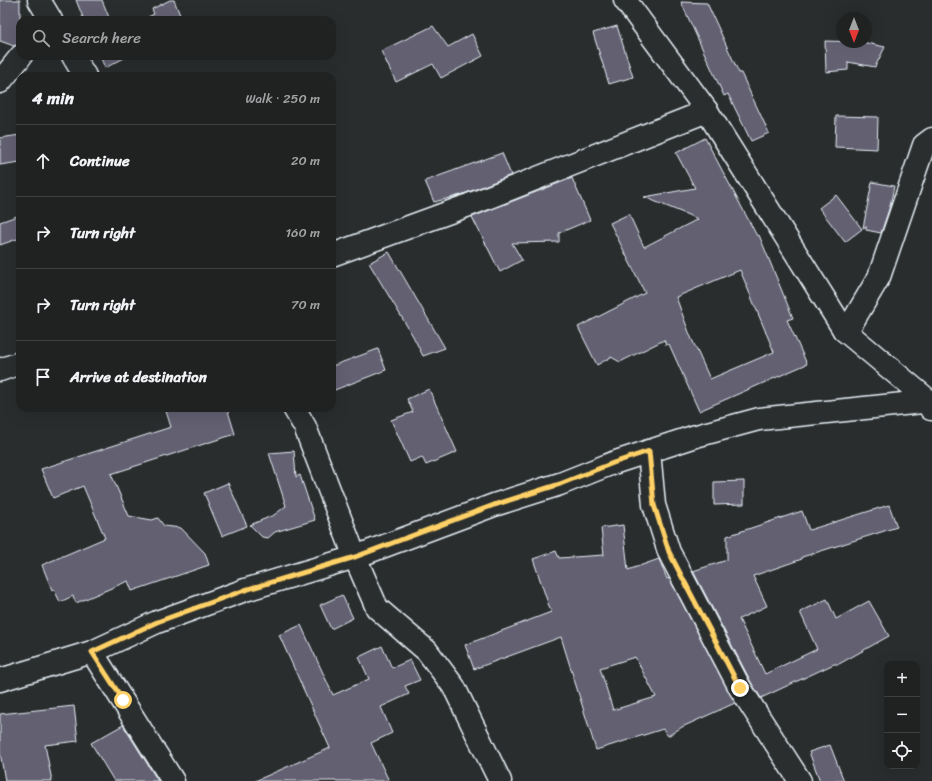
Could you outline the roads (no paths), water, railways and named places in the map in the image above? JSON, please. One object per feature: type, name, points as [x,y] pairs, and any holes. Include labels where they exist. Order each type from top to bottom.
[{"type":"street","points":[[625,0],[707,110],[844,330],[931,405]]},
{"type":"street","points":[[0,82],[18,60]]},
{"type":"street","points":[[75,60],[83,72]]},
{"type":"street","points":[[336,254],[469,205],[707,110]]},
{"type":"street","points":[[844,330],[853,321],[879,277],[924,145],[932,139]]},
{"type":"street","points":[[0,370],[16,364]]},
{"type":"street","points":[[0,680],[92,652],[157,622],[245,590],[355,557],[480,510],[560,484],[613,463],[649,451],[759,419],[931,405]]},
{"type":"street","points":[[296,412],[305,427],[355,557],[378,608],[427,651],[454,687],[500,781]]},
{"type":"street","points":[[649,451],[654,505],[669,552],[740,688],[800,781]]},
{"type":"street","points":[[92,652],[173,781]]}]
